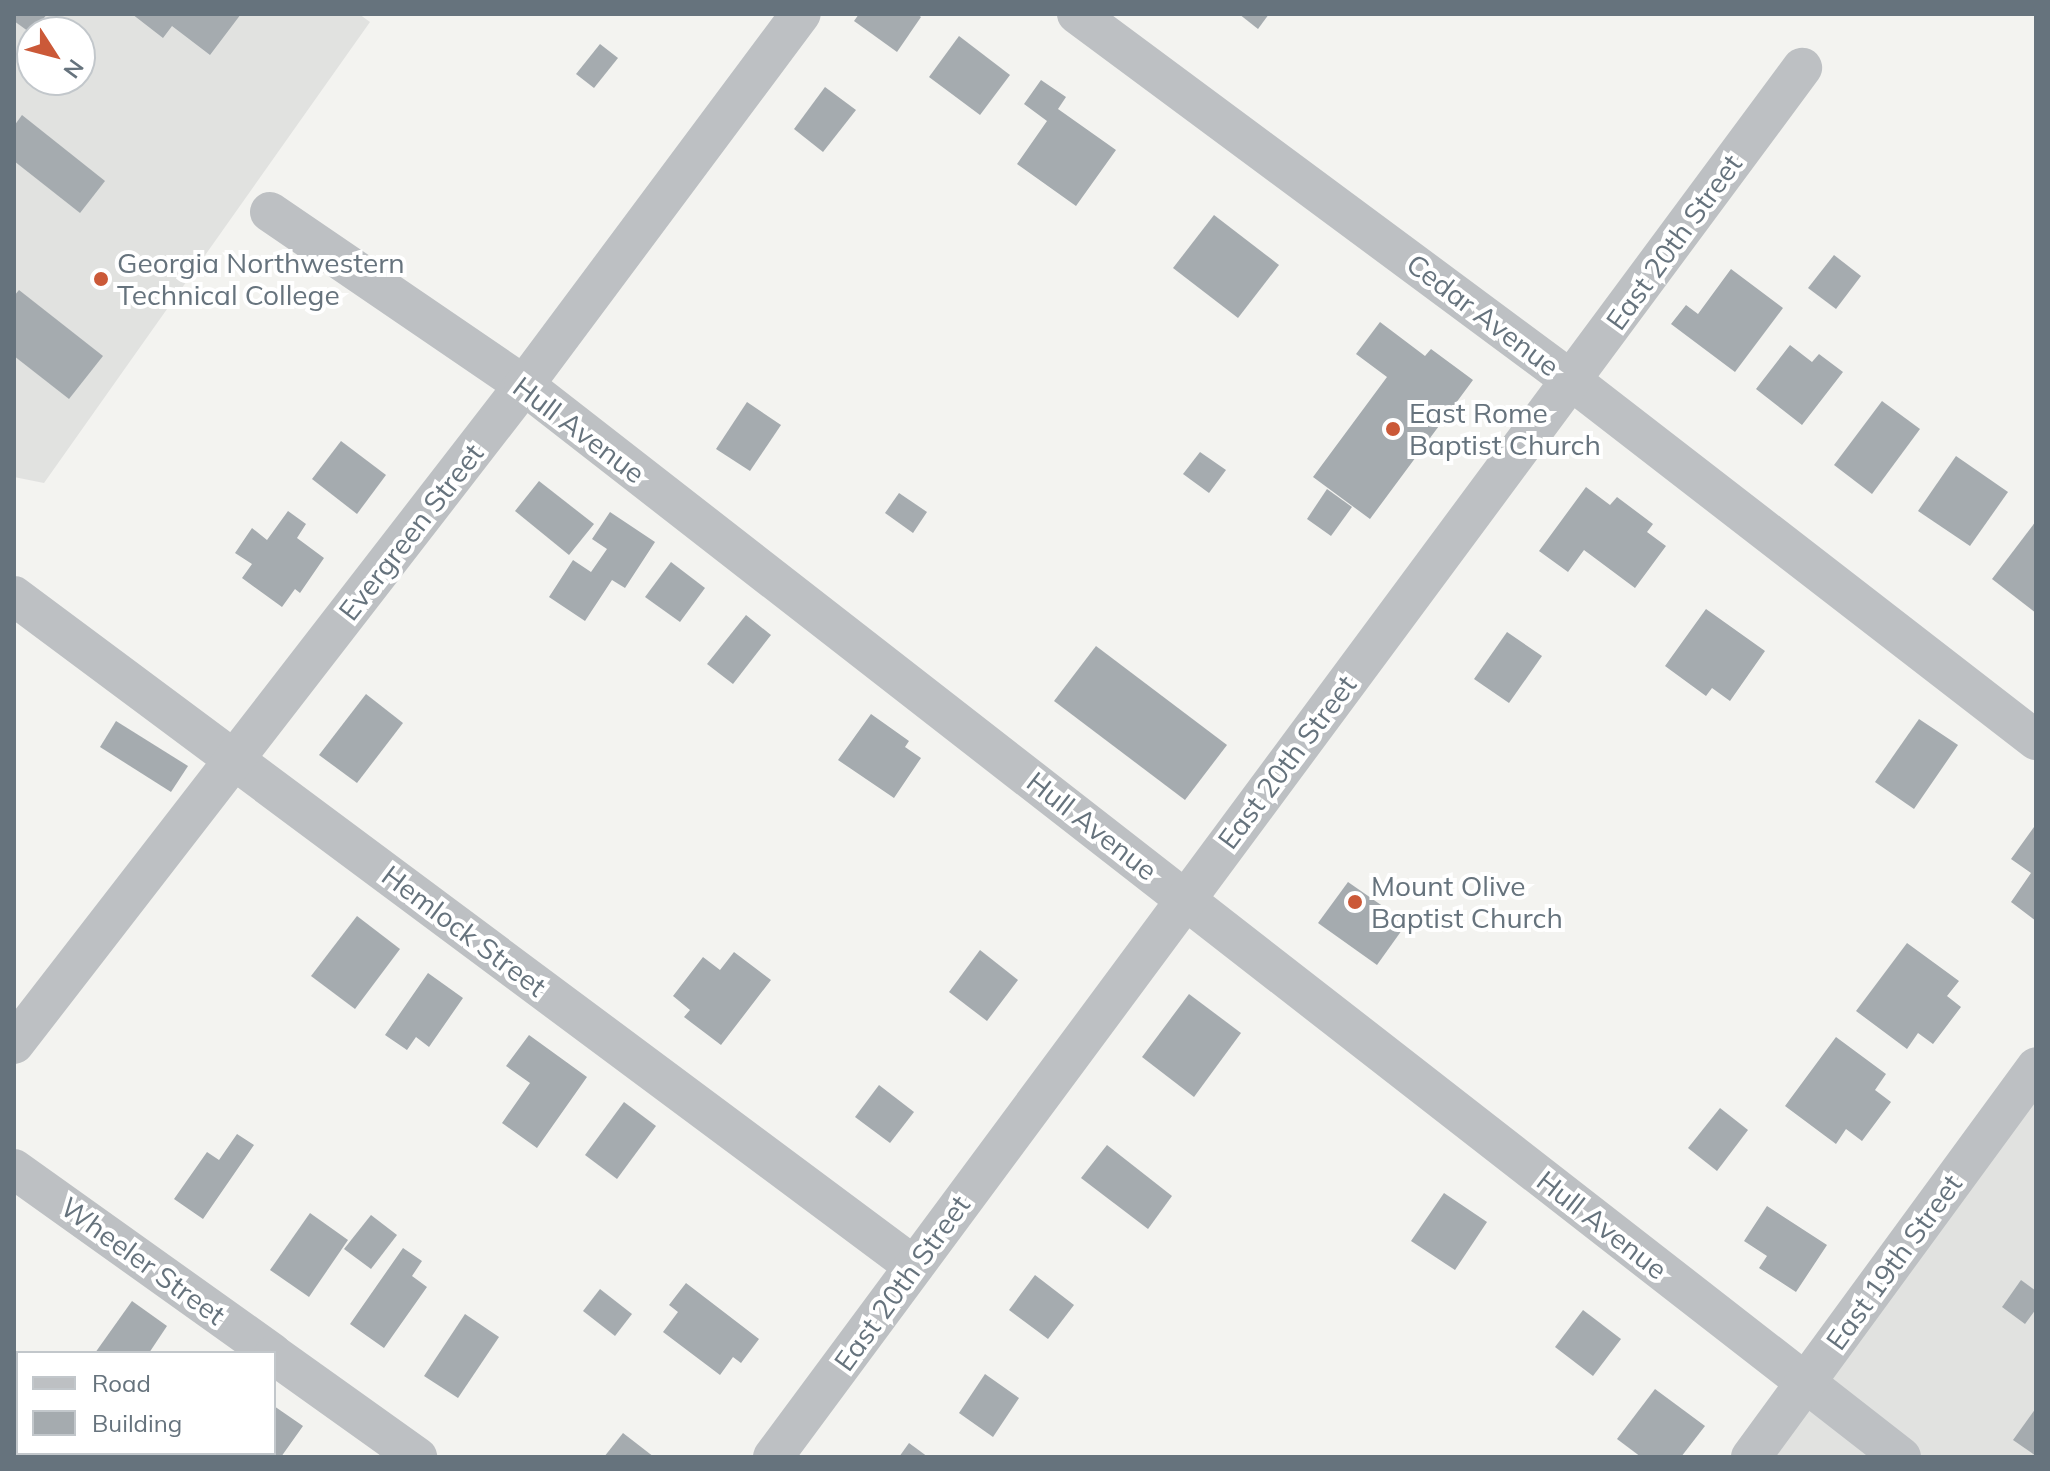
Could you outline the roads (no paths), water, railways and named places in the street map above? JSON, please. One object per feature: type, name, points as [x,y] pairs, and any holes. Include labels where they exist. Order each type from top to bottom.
[{"type":"street","name":"Evergreen Street","points":[[14,1044],[524,385],[801,14]]},
{"type":"street","name":"Cedar Avenue","points":[[1077,14],[1572,381],[2036,740]]},
{"type":"street","name":"East 20th Street","points":[[773,1457],[1184,898],[1572,381],[1802,68]]},
{"type":"street","name":"Hull Avenue","points":[[270,212],[524,385],[1901,1457]]},
{"type":"street","name":"Hemlock Street","points":[[14,596],[914,1266]]},
{"type":"street","name":"East 19th Street","points":[[1751,1457],[2036,1067]]},
{"type":"street","name":"Wheeler Street","points":[[14,1169],[269,1351]]},
{"type":"street","name":"Wheeler Street","points":[[276,1356],[417,1457]]},
{"type":"place","name":"Georgia Northwestern Technical College","points":[[101,279]]},
{"type":"place","name":"East Rome Baptist Church","points":[[1393,429]]},
{"type":"place","name":"Mount Olive Baptist Church","points":[[1355,902]]}]
